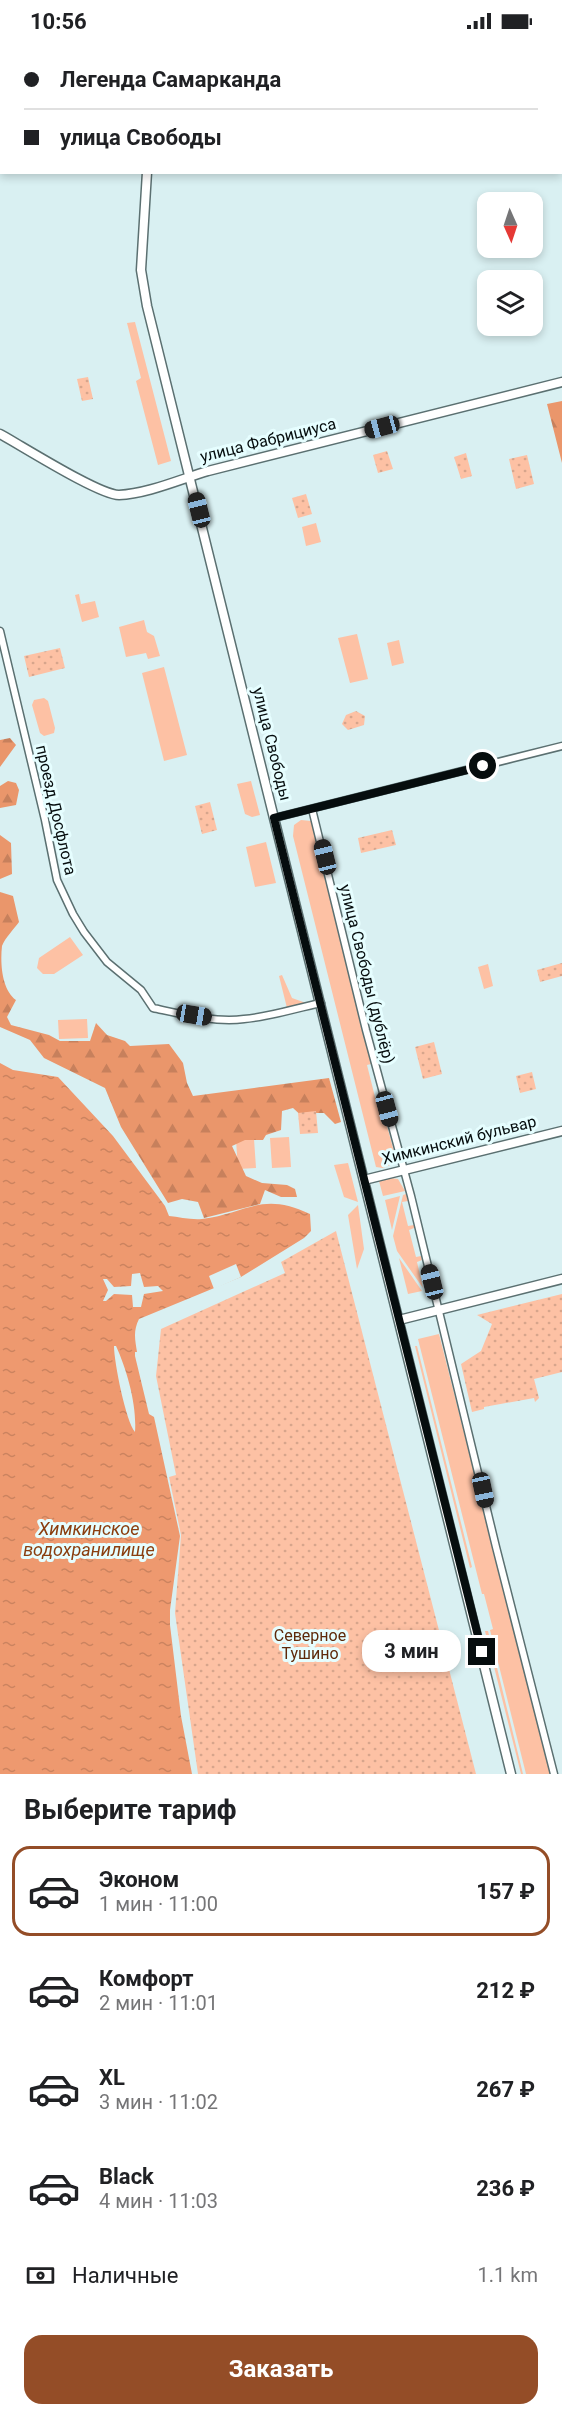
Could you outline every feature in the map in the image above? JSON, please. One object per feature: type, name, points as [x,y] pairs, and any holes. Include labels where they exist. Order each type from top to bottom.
[{"type":"main road","name":"улица Свободы","points":[[147,174],[141,250],[144,290],[511,1774]]},
{"type":"main road","name":"улица Фабрициуса","points":[[0,434],[113,495],[128,494],[562,382]]},
{"type":"main road","name":"Химкинский бульвар","points":[[364,1180],[562,1131]]},
{"type":"main road","points":[[399,1320],[562,1279]]},
{"type":"street","name":"проезд Досфлота","points":[[0,631],[57,880],[73,914],[107,962],[141,990],[153,1008],[163,1010],[212,1018],[244,1020],[321,1003]]},
{"type":"street","points":[[274,818],[562,746]]},
{"type":"street","name":"улица Свободы (дублёр)","points":[[312,809],[554,1774]]},
{"type":"green space","points":[[135,322],[171,461],[158,465],[136,381],[141,378],[127,323]]},
{"type":"green space","points":[[88,377],[93,399],[82,401],[77,379]]},
{"type":"green space","points":[[562,401],[562,463],[547,404]]},
{"type":"green space","points":[[387,451],[393,469],[378,473],[373,455]]},
{"type":"green space","points":[[466,453],[472,476],[461,479],[454,457]]},
{"type":"green space","points":[[527,455],[534,484],[516,489],[509,459]]},
{"type":"green space","points":[[306,494],[312,514],[298,518],[292,498]]},
{"type":"green space","points":[[316,523],[321,542],[306,546],[302,527]]},
{"type":"green space","points":[[79,594],[81,604],[95,601],[99,617],[82,622],[75,595]]},
{"type":"green space","points":[[144,620],[147,632],[154,636],[160,656],[148,659],[146,653],[126,657],[119,627]]},
{"type":"green space","points":[[357,634],[368,679],[350,683],[338,638]]},
{"type":"green space","points":[[399,640],[404,663],[392,666],[387,643]]},
{"type":"green space","points":[[60,648],[65,668],[29,677],[24,656]]},
{"type":"green space","points":[[164,667],[187,755],[164,761],[142,673]]},
{"type":"green space","points":[[44,698],[48,701],[55,728],[54,733],[44,736],[40,733],[32,705],[34,700]]},
{"type":"green space","points":[[356,711],[365,716],[364,725],[348,730],[342,724],[346,715]]},
{"type":"green space","points":[[10,738],[16,745],[0,767],[0,740]]},
{"type":"green space","points":[[8,781],[16,783],[19,790],[16,805],[0,808],[0,786]]},
{"type":"green space","points":[[251,781],[260,815],[252,817],[245,814],[237,784]]},
{"type":"green space","points":[[210,802],[217,830],[202,834],[195,806]]},
{"type":"green space","points":[[301,820],[312,823],[371,1064],[367,1065],[377,1105],[381,1104],[396,1159],[395,1163],[383,1168],[376,1167],[293,836],[294,825]]},
{"type":"green space","points":[[392,830],[396,845],[361,853],[358,838]]},
{"type":"green space","points":[[0,835],[11,843],[12,874],[0,879]]},
{"type":"green space","points":[[266,842],[276,883],[255,887],[246,847]]},
{"type":"green space","points":[[0,892],[13,896],[19,922],[2,946],[3,976],[11,996],[16,1000],[7,1017],[11,1025],[49,1035],[60,1041],[90,1041],[96,1023],[107,1035],[125,1041],[130,1046],[169,1044],[183,1063],[187,1083],[193,1096],[329,1078],[341,1122],[335,1124],[324,1113],[313,1113],[306,1120],[293,1108],[282,1111],[281,1130],[266,1135],[263,1140],[245,1140],[232,1146],[246,1176],[262,1183],[287,1185],[295,1189],[297,1197],[281,1197],[265,1190],[260,1204],[204,1218],[198,1202],[182,1199],[168,1203],[121,1127],[105,1088],[44,1058],[30,1040],[0,1027]]},
{"type":"green space","points":[[70,937],[83,955],[54,974],[43,974],[37,968],[39,958]]},
{"type":"green space","points":[[562,963],[562,976],[540,982],[537,970]]},
{"type":"green space","points":[[488,964],[493,986],[484,989],[478,967]]},
{"type":"green space","points":[[282,975],[292,998],[306,1003],[287,1008],[279,976]]},
{"type":"green space","points":[[87,1019],[88,1038],[59,1039],[58,1020]]},
{"type":"green space","points":[[434,1042],[442,1074],[423,1079],[415,1047]]},
{"type":"green space","points":[[532,1072],[536,1089],[520,1093],[516,1076]]},
{"type":"green space","points":[[316,1111],[318,1133],[300,1134],[298,1113]]},
{"type":"green space","points":[[289,1137],[291,1167],[272,1168],[270,1138]]},
{"type":"green space","points":[[254,1139],[256,1168],[238,1169],[236,1140]]},
{"type":"green space","points":[[348,1163],[358,1202],[344,1197],[334,1165]]},
{"type":"green space","points":[[398,1179],[405,1191],[383,1196],[379,1181]]},
{"type":"green space","points":[[406,1194],[408,1201],[402,1202],[408,1226],[414,1225],[414,1228],[409,1230],[416,1257],[421,1256],[422,1260],[417,1262],[423,1288],[397,1251],[393,1236],[403,1195]]},
{"type":"green space","points":[[400,1196],[392,1230],[385,1200]]},
{"type":"green space","points":[[358,1205],[364,1249],[357,1269],[348,1215]]},
{"type":"green space","name":"Северное Тушино","points":[[336,1231],[476,1774],[198,1774],[175,1613],[181,1535],[169,1477],[176,1475],[156,1376],[161,1329],[285,1273],[281,1262]]},
{"type":"green space","points":[[399,1258],[422,1291],[408,1294]]},
{"type":"green space","points":[[562,1294],[562,1372],[534,1379],[539,1398],[535,1402],[534,1398],[484,1407],[484,1409],[472,1412],[461,1364],[481,1351],[492,1324],[477,1315]]},
{"type":"green space","points":[[439,1334],[550,1774],[526,1774],[490,1630],[493,1629],[484,1594],[482,1594],[418,1339]]},
{"type":"green space","points":[[415,1346],[417,1346],[472,1567],[470,1568]]},
{"type":"green space","points":[[485,1631],[488,1631],[523,1774],[521,1774]]},
{"type":"water","name":"Химкинское водохранилище","points":[[0,1063],[13,1070],[58,1077],[113,1136],[165,1206],[169,1216],[202,1219],[255,1206],[279,1204],[310,1214],[311,1231],[304,1238],[241,1277],[139,1319],[136,1327],[137,1352],[135,1356],[149,1414],[154,1417],[180,1536],[170,1625],[181,1716],[192,1774],[0,1774]],"holes":[[[140,1273],[144,1287],[158,1286],[163,1291],[144,1294],[141,1307],[133,1307],[132,1295],[114,1294],[103,1301],[108,1290],[103,1279],[107,1279],[114,1287],[131,1286],[132,1274]],[[114,1346],[120,1355],[130,1388],[135,1432],[121,1391]]]},
{"type":"pier","points":[[236,1264],[241,1277],[214,1289],[209,1276]]},
{"type":"route","points":[[482,1652],[274,818],[483,766]]}]
